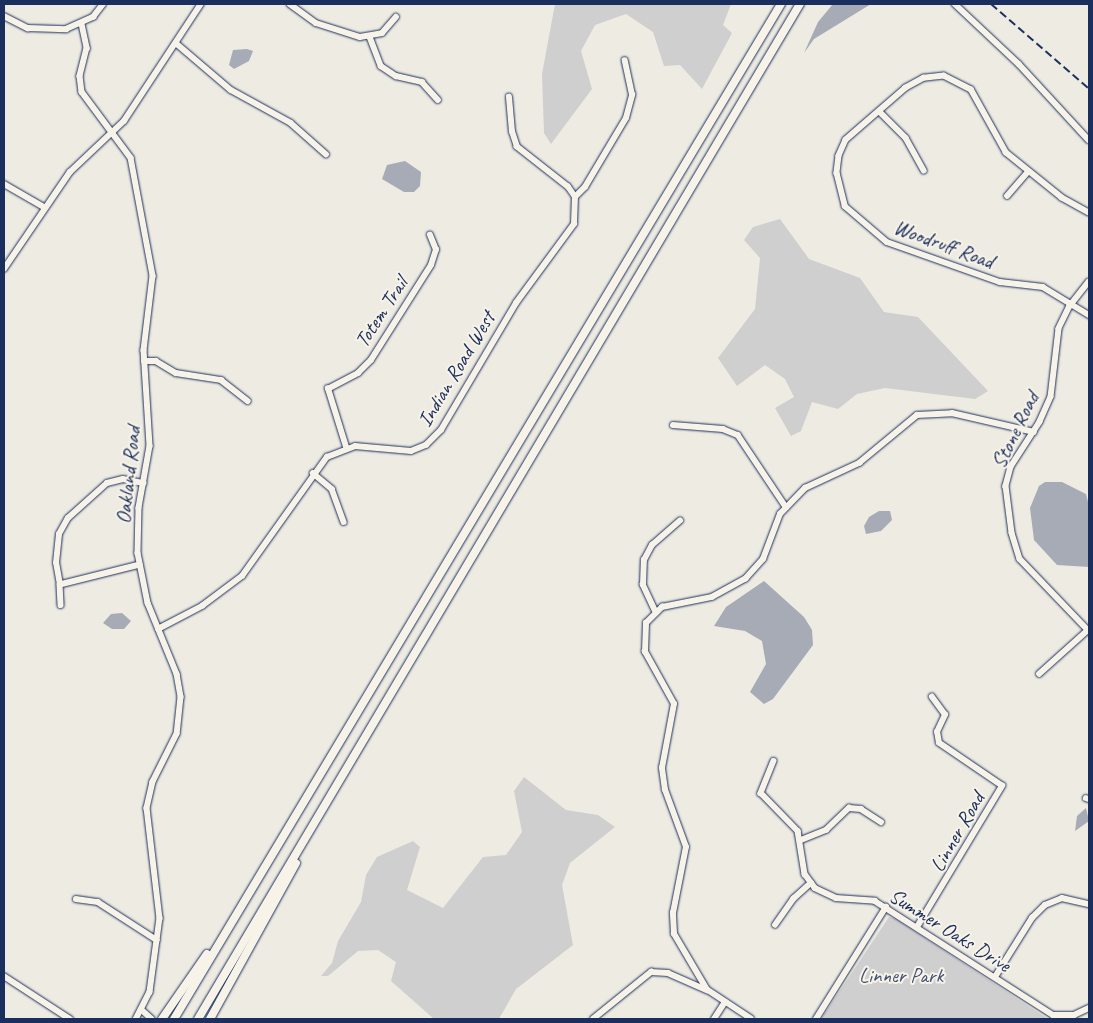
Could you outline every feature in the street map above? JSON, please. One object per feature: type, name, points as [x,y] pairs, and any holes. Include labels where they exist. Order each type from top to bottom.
[{"type":"highway","points":[[174,1019],[780,4]]},
{"type":"highway","points":[[198,1019],[800,4]]},
{"type":"highway","points":[[210,1019],[288,881],[305,841]]},
{"type":"highway","points":[[162,1019],[239,910]]},
{"type":"street","points":[[4,16],[40,30],[82,24],[93,17],[103,4]]},
{"type":"street","points":[[4,269],[44,207],[70,172],[113,133],[201,4]]},
{"type":"street","points":[[290,4],[333,30],[370,37],[388,29],[396,17]]},
{"type":"street","points":[[954,4],[1019,64],[1089,140]]},
{"type":"street","name":"Oakland Road","points":[[82,24],[87,48],[80,76],[82,92],[131,158],[153,276],[144,361],[151,430],[138,523],[140,565],[158,629],[177,674],[181,707],[177,734],[153,782],[147,808],[147,834],[160,900],[150,992],[136,1019]]},
{"type":"street","points":[[370,37],[381,66],[396,76],[422,82],[438,100]]},
{"type":"street","points":[[176,43],[231,90],[291,123],[326,154]]},
{"type":"street","points":[[509,97],[517,147],[528,160],[562,181],[575,197],[586,187],[626,118],[632,95],[625,61]]},
{"type":"street","name":"Woodruff Road","points":[[1089,213],[1062,198],[1028,172],[998,145],[978,99],[954,79],[934,76],[914,82],[846,140],[839,156],[841,197],[850,213],[875,234],[900,248],[1000,282],[1043,287],[1089,315]]},
{"type":"street","points":[[879,111],[906,138],[924,170]]},
{"type":"street","points":[[1007,196],[1028,172]]},
{"type":"street","points":[[4,184],[44,207]]},
{"type":"street","name":"Indian Road West","points":[[346,447],[365,446],[403,452],[433,440],[528,284],[571,232],[576,215],[575,197]]},
{"type":"street","name":"Totem Trail","points":[[346,447],[328,389],[358,373],[371,360],[431,265],[436,250],[430,235]]},
{"type":"street","name":"Stone Road","points":[[1089,282],[1072,303],[1056,342],[1051,397],[1034,432],[1011,467],[1006,486],[1014,546],[1026,569],[1089,631]]},
{"type":"street","points":[[144,361],[156,361],[176,373],[221,380],[248,401]]},
{"type":"street","points":[[707,990],[678,944],[672,924],[686,847],[662,779],[674,704],[643,643],[646,623],[655,611],[712,597],[745,579],[763,559],[775,522],[786,507],[815,481],[859,463],[917,415],[952,412],[1034,432]]},
{"type":"street","points":[[673,425],[723,429],[738,435],[786,507]]},
{"type":"street","points":[[158,629],[202,606],[242,576],[313,473],[327,457],[346,447]]},
{"type":"street","points":[[313,473],[332,489],[344,522]]},
{"type":"street","points":[[61,605],[56,563],[63,523],[107,483],[123,479],[144,483]]},
{"type":"street","points":[[655,611],[642,585],[644,560],[652,545],[680,520]]},
{"type":"street","points":[[60,585],[140,565]]},
{"type":"street","points":[[1039,674],[1089,631]]},
{"type":"street","name":"Linner Road","points":[[917,927],[1002,786],[939,743],[937,732],[945,715],[932,697]]},
{"type":"street","points":[[774,761],[761,793],[794,825],[801,840],[802,863],[811,883],[793,899],[775,925]]},
{"type":"street","points":[[801,840],[826,830],[849,808],[861,809],[881,822]]},
{"type":"street","name":"Summer Oaks Drive","points":[[811,883],[830,896],[868,900],[886,907],[1053,1015],[1074,1015],[1089,1008]]},
{"type":"street","points":[[995,977],[1032,918],[1045,905],[1062,898],[1089,904]]},
{"type":"street","points":[[76,899],[98,902],[157,940]]},
{"type":"street","points":[[816,1019],[886,907]]},
{"type":"street","points":[[593,1019],[651,972],[668,973],[707,990],[751,1019]]},
{"type":"street","points":[[4,976],[70,1019]]},
{"type":"street","points":[[714,1019],[725,1002]]},
{"type":"street","points":[[142,1010],[152,1019]]},
{"type":"green space","points":[[555,4],[731,4],[723,25],[732,33],[702,89],[680,65],[664,66],[653,32],[626,14],[595,25],[581,51],[592,89],[551,144],[544,133],[542,74]]},
{"type":"green space","points":[[780,219],[809,259],[860,278],[884,312],[918,317],[988,391],[975,399],[885,388],[857,394],[838,409],[812,402],[801,431],[791,436],[775,408],[794,397],[785,379],[765,365],[737,386],[718,358],[755,309],[760,258],[744,240],[753,227]]},
{"type":"green space","points":[[524,777],[566,810],[598,815],[615,827],[570,863],[562,885],[573,945],[516,989],[499,1019],[434,1019],[391,981],[396,962],[378,950],[358,951],[328,976],[321,976],[332,963],[338,941],[361,902],[366,875],[377,857],[413,841],[420,847],[407,890],[443,908],[483,857],[506,855],[522,832],[514,791]]},
{"type":"green space","name":"Linner Park","points":[[889,917],[896,919],[1048,1019],[821,1019]]},
{"type":"shaded area","points":[[833,4],[871,4],[814,39],[804,53],[818,22]]},
{"type":"shaded area","points":[[247,49],[253,51],[249,61],[234,69],[229,65],[233,50]]},
{"type":"shaded area","points":[[405,161],[421,172],[420,186],[414,192],[404,192],[382,179],[387,165]]},
{"type":"shaded area","points":[[1045,482],[1062,482],[1086,494],[1089,506],[1089,567],[1057,565],[1034,540],[1030,508],[1039,486]]},
{"type":"shaded area","points":[[879,511],[890,511],[892,520],[881,531],[866,534],[864,526],[869,517]]},
{"type":"shaded area","points":[[764,581],[804,617],[812,630],[813,645],[773,699],[764,704],[750,692],[766,664],[762,641],[745,631],[714,626],[726,607]]},
{"type":"shaded area","points":[[122,613],[131,621],[124,629],[112,629],[103,623],[111,614]]},
{"type":"shaded area","points":[[1086,808],[1089,821],[1075,831],[1077,816]]},
{"type":"railway","points":[[991,4],[1089,89]]}]
